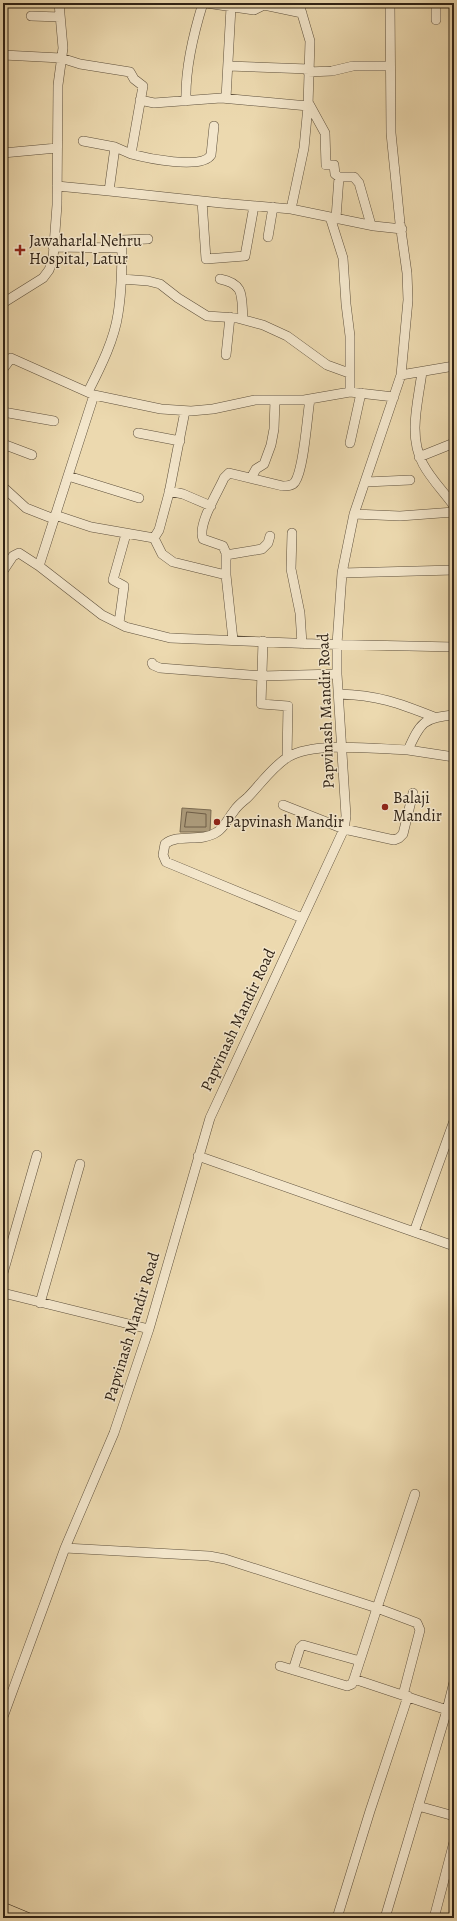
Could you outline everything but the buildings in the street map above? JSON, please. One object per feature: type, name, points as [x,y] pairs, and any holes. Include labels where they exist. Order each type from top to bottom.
[{"type":"main road","points":[[3,1908],[27,1918]]},
{"type":"street","points":[[3,303],[43,278],[49,270],[53,259],[57,186],[58,85],[62,48],[59,3]]},
{"type":"street","points":[[186,101],[185,82],[189,55],[203,3]]},
{"type":"street","points":[[206,3],[254,10],[264,5],[302,13]]},
{"type":"street","points":[[291,208],[304,148],[308,104],[310,41],[300,3]]},
{"type":"street","name":"Papvinash Mandir Road","points":[[3,1717],[65,1548],[114,1433],[149,1328],[198,1156],[218,1098],[344,829],[346,816],[337,674],[337,644],[342,573],[354,514],[401,374],[408,300],[408,273],[400,223],[391,133],[390,3]]},
{"type":"street","points":[[436,3],[436,20]]},
{"type":"street","points":[[226,98],[231,7]]},
{"type":"street","points":[[31,16],[60,17]]},
{"type":"street","points":[[3,55],[61,58],[80,64],[130,72],[134,79],[143,86],[132,154]]},
{"type":"street","points":[[228,66],[332,71],[353,66],[390,66]]},
{"type":"street","points":[[140,100],[154,103],[226,98],[308,104]]},
{"type":"street","points":[[308,104],[326,133],[326,165],[334,165],[335,174],[339,177],[354,177],[359,183],[371,225]]},
{"type":"street","points":[[83,141],[115,147],[132,154],[168,161],[204,161],[209,159],[211,155],[214,126]]},
{"type":"street","points":[[109,191],[115,147]]},
{"type":"street","points":[[3,153],[57,148]]},
{"type":"street","points":[[339,177],[333,217],[343,258],[350,336],[350,392]]},
{"type":"street","points":[[57,186],[254,206],[291,208],[371,225],[402,229]]},
{"type":"street","points":[[202,201],[206,259],[245,256],[254,206]]},
{"type":"street","points":[[268,237],[273,207]]},
{"type":"street","points":[[39,566],[68,476],[91,394],[118,316],[122,279],[122,240],[148,239]]},
{"type":"street","points":[[53,247],[122,248]]},
{"type":"street","points":[[122,279],[148,281],[160,284],[201,313],[213,317],[243,319],[263,325],[286,336],[327,365],[349,373]]},
{"type":"street","points":[[220,279],[231,281],[237,285],[240,290],[243,319]]},
{"type":"street","points":[[226,355],[230,317]]},
{"type":"street","points":[[3,352],[11,358],[91,394],[132,404],[185,411],[213,409],[255,400],[310,399],[350,392],[394,398]]},
{"type":"street","points":[[3,369],[11,358]]},
{"type":"street","points":[[401,374],[454,366]]},
{"type":"street","points":[[422,372],[414,434],[419,457],[431,476],[454,506]]},
{"type":"street","points":[[350,443],[361,393]]},
{"type":"street","points":[[233,640],[226,575],[225,549],[223,546],[207,542],[202,536],[204,518],[224,478],[229,473],[283,486],[292,484],[296,481],[302,457],[310,399]]},
{"type":"street","points":[[251,478],[256,469],[264,464],[271,445],[274,429],[275,400]]},
{"type":"street","points":[[154,538],[159,530],[169,491],[185,411]]},
{"type":"street","points":[[3,412],[54,421]]},
{"type":"street","points":[[138,433],[180,441]]},
{"type":"street","points":[[419,457],[454,443]]},
{"type":"street","points":[[3,444],[32,455]]},
{"type":"street","points":[[68,476],[139,498]]},
{"type":"street","points":[[366,482],[410,480]]},
{"type":"street","points":[[3,487],[26,508],[91,527],[154,538]]},
{"type":"street","points":[[169,491],[184,494],[211,506]]},
{"type":"street","points":[[354,514],[400,516],[454,512]]},
{"type":"street","points":[[292,533],[291,569],[300,614],[302,644]]},
{"type":"street","points":[[119,623],[124,586],[113,580],[126,534]]},
{"type":"street","points":[[226,555],[262,549],[268,543],[270,536]]},
{"type":"street","points":[[154,538],[162,554],[173,562],[226,575]]},
{"type":"street","points":[[3,571],[13,556],[19,554],[39,566],[102,615],[119,623],[170,638],[263,641],[302,644],[454,647]]},
{"type":"street","points":[[342,573],[454,570]]},
{"type":"street","points":[[263,641],[261,704],[288,706],[287,758]]},
{"type":"street","points":[[152,663],[160,668],[262,676],[337,674]]},
{"type":"street","points":[[339,694],[383,698],[434,717],[454,715]]},
{"type":"street","points":[[408,750],[416,732],[434,717]]},
{"type":"street","points":[[302,918],[166,862],[163,855],[165,844],[171,840],[206,838],[217,832],[240,804],[287,758],[308,750],[342,748],[408,750],[454,757]]},
{"type":"street","points":[[283,805],[344,829],[389,840],[399,838],[403,834],[413,793]]},
{"type":"street","points":[[414,1232],[454,1121]]},
{"type":"street","points":[[3,1274],[37,1155]]},
{"type":"street","points":[[198,1156],[454,1246]]},
{"type":"street","points":[[40,1303],[80,1164]]},
{"type":"street","points":[[3,1293],[149,1328]]},
{"type":"street","points":[[280,1666],[347,1686],[352,1684],[415,1494]]},
{"type":"street","points":[[65,1548],[209,1556],[225,1559],[377,1608],[417,1623],[420,1630],[406,1695],[337,1918]]},
{"type":"street","points":[[293,1670],[300,1648],[303,1645],[360,1661]]},
{"type":"street","points":[[354,1680],[406,1695],[447,1710]]},
{"type":"street","points":[[385,1918],[454,1682]]},
{"type":"street","points":[[418,1806],[454,1816]]},
{"type":"street","points":[[434,1918],[454,1842]]},
{"type":"water","points":[[182,808],[211,810],[210,832],[180,832]]},
{"type":"place","name":"Jawaharlal Nehru Hospital, Latur","points":[[20,250]]},
{"type":"place","name":"Balaji Mandir","points":[[385,807]]},
{"type":"place","name":"Papvinash Mandir","points":[[217,822]]}]
